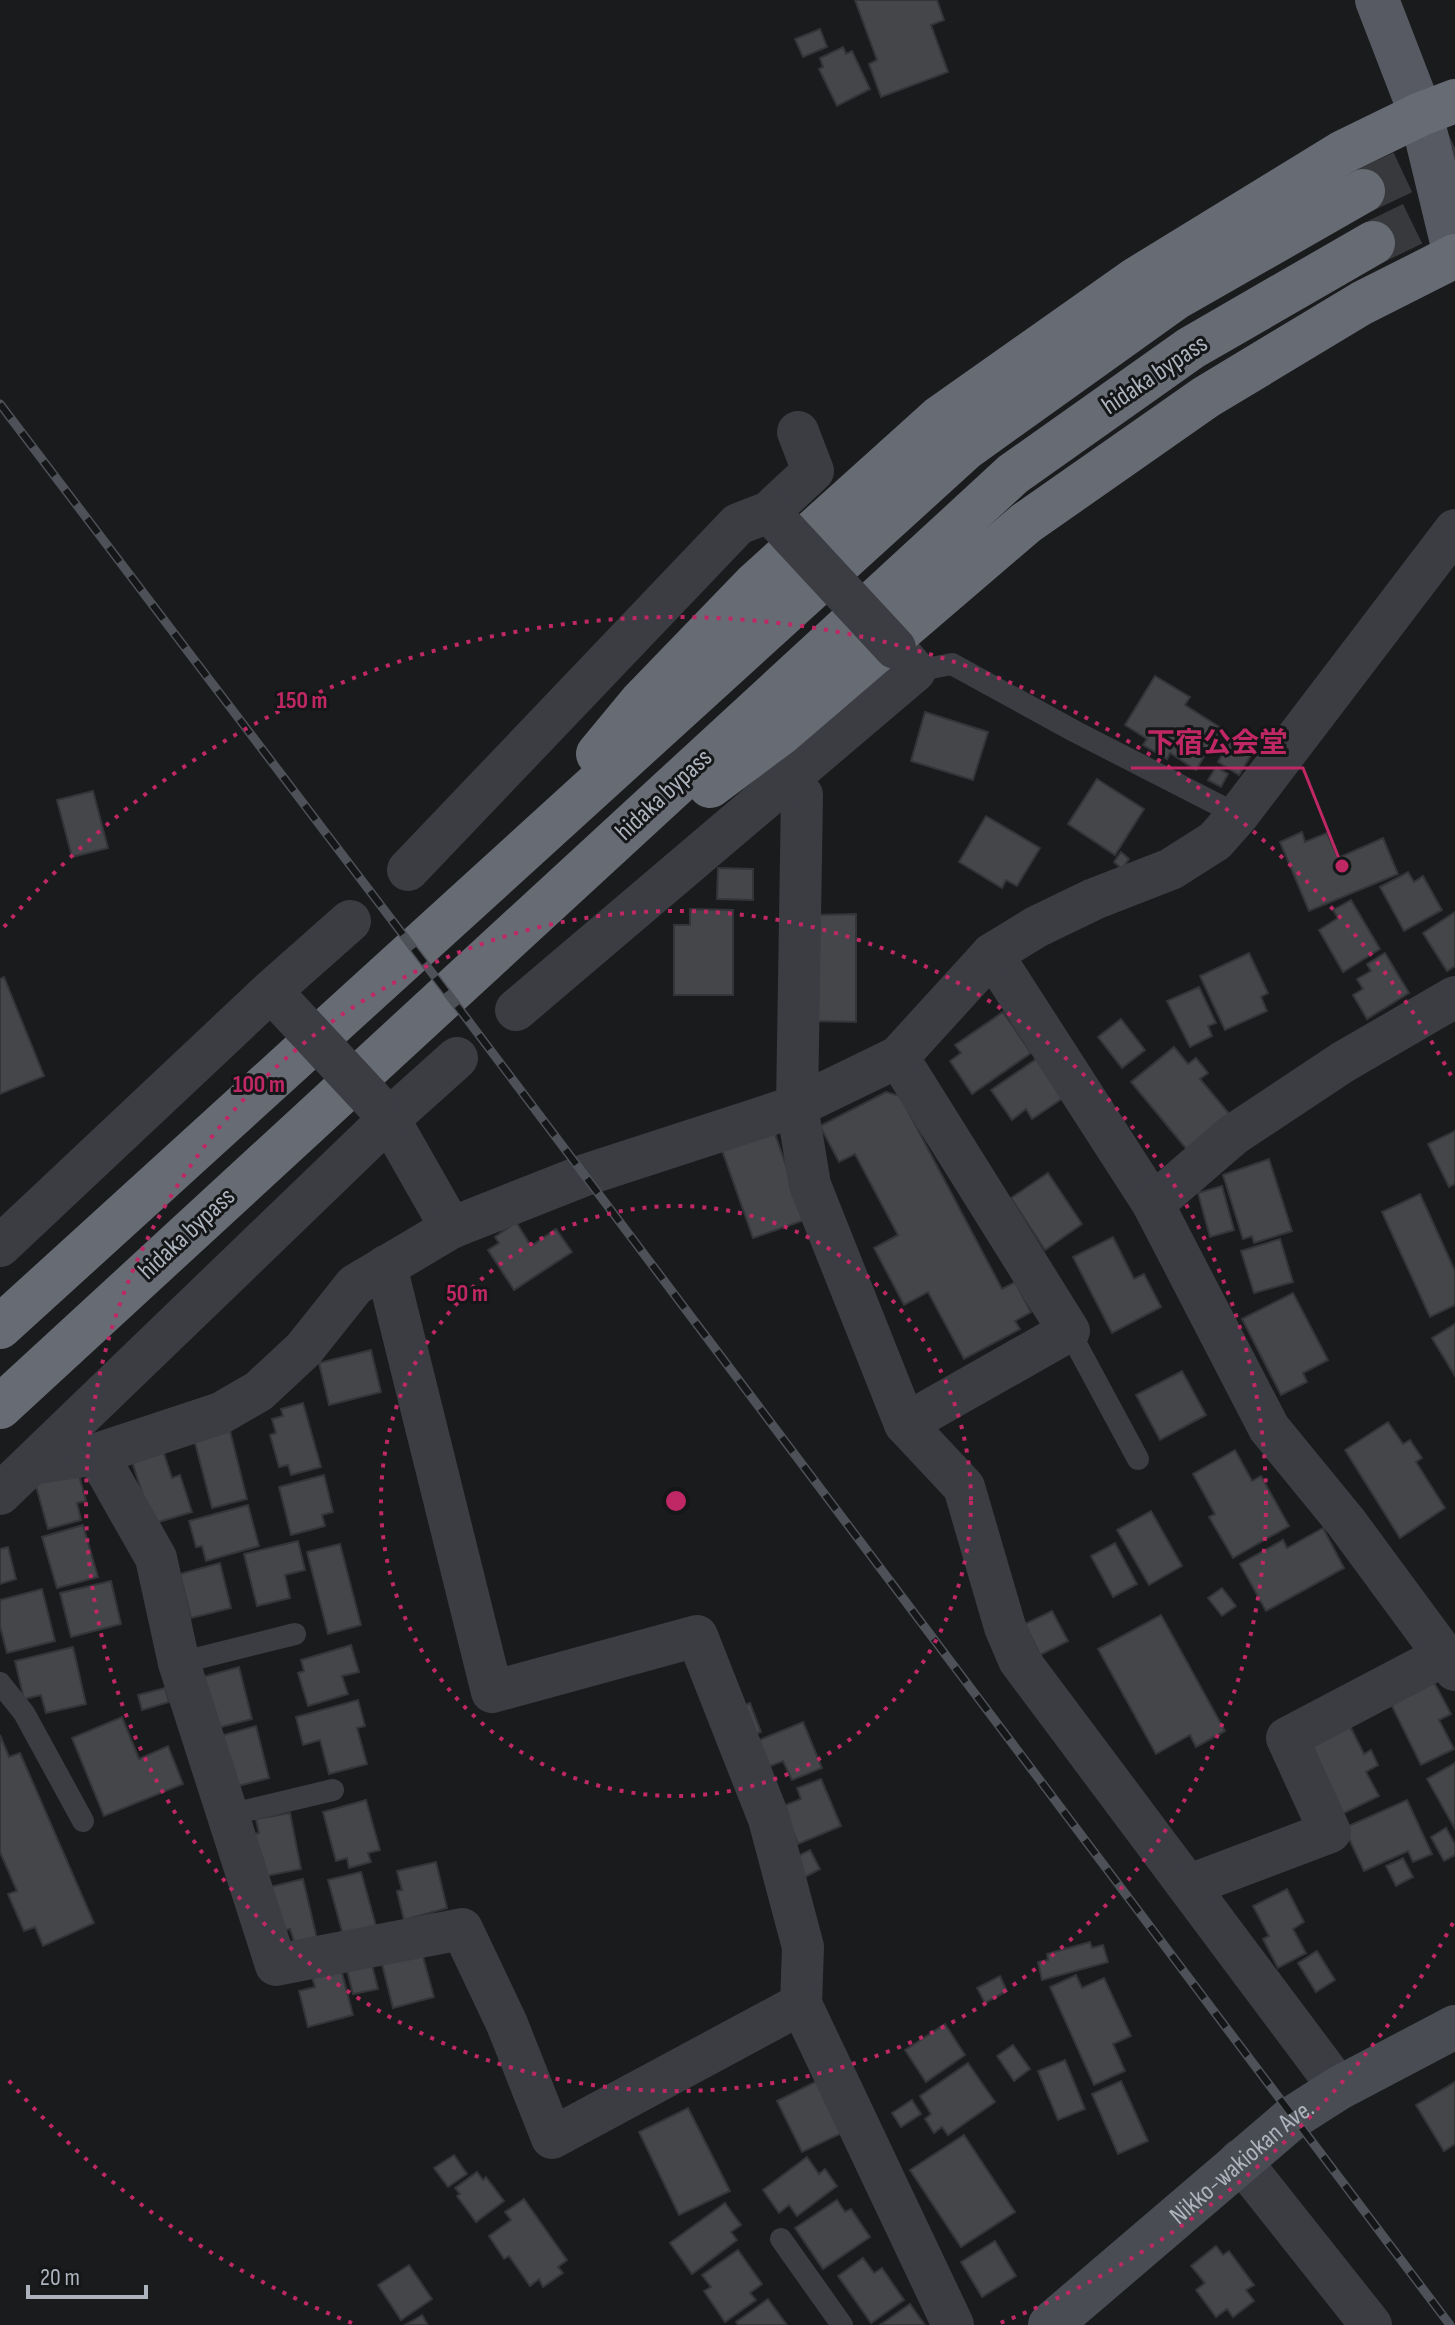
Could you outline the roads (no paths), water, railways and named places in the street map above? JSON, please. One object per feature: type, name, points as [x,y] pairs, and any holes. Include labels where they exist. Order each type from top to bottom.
[{"type":"highway","points":[[491,882],[641,702],[724,616],[755,584],[939,418],[1136,279],[1343,152],[1438,108]]},
{"type":"highway","name":"hidaka bypass","points":[[0,1327],[966,448],[1174,299],[1363,191]]},
{"type":"highway","name":"hidaka bypass","points":[[0,1407],[1013,474],[1191,348],[1373,243]]},
{"type":"highway","points":[[497,948],[781,733],[1026,523],[1206,397],[1362,303],[1455,255]]},
{"type":"main road","points":[[1377,0],[1438,108],[1455,255]]},
{"type":"street","points":[[408,870],[738,524],[769,512],[813,471],[798,432]]},
{"type":"street","points":[[516,1010],[905,660],[769,512]]},
{"type":"street","points":[[32,1464],[97,1454],[221,1413],[259,1391],[304,1349],[355,1285],[451,1228],[585,1175],[797,1106],[898,1057],[992,954],[1036,927],[1094,899],[1171,869],[1215,841],[1455,530]]},
{"type":"street","points":[[802,795],[797,1106],[810,1185],[905,1424],[964,1487],[1005,1627],[1019,1660],[1339,2088]]},
{"type":"street","points":[[0,1246],[277,997],[350,921]]},
{"type":"street","points":[[992,954],[1153,1204],[1269,1428],[1346,1522],[1449,1663],[1287,1738],[1330,1832],[1190,1885]]},
{"type":"street","points":[[277,997],[382,1111],[451,1228]]},
{"type":"street","points":[[1153,1204],[1233,1135],[1343,1062],[1455,997]]},
{"type":"street","points":[[898,1057],[1069,1331],[905,1424]]},
{"type":"street","points":[[0,1494],[382,1111],[457,1058]]},
{"type":"street","points":[[386,1266],[492,1692],[697,1636],[769,1819],[803,1947],[801,2004],[953,2325]]},
{"type":"street","points":[[97,1454],[156,1558],[179,1663],[276,1965],[462,1929],[507,2024],[552,2138],[801,2004]]},
{"type":"street","name":"Nikko-wakiokan Ave.","points":[[1050,2325],[1292,2118],[1339,2088],[1455,2027]]},
{"type":"street","points":[[1240,2160],[1371,2325]]},
{"type":"lane","points":[[905,660],[952,664],[1238,815]]},
{"type":"lane","points":[[1069,1331],[1138,1459]]},
{"type":"lane","points":[[179,1663],[295,1634]]},
{"type":"lane","points":[[0,1683],[24,1713],[83,1821]]},
{"type":"lane","points":[[228,1815],[333,1790]]},
{"type":"lane","points":[[781,2239],[842,2325]]},
{"type":"tunnel","points":[[1363,191],[1455,148]]},
{"type":"tunnel","points":[[1373,243],[1455,203]]},
{"type":"railway","points":[[0,404],[1450,2325]]},
{"type":"place","name":"下宿公会堂","points":[[1342,866]]}]
